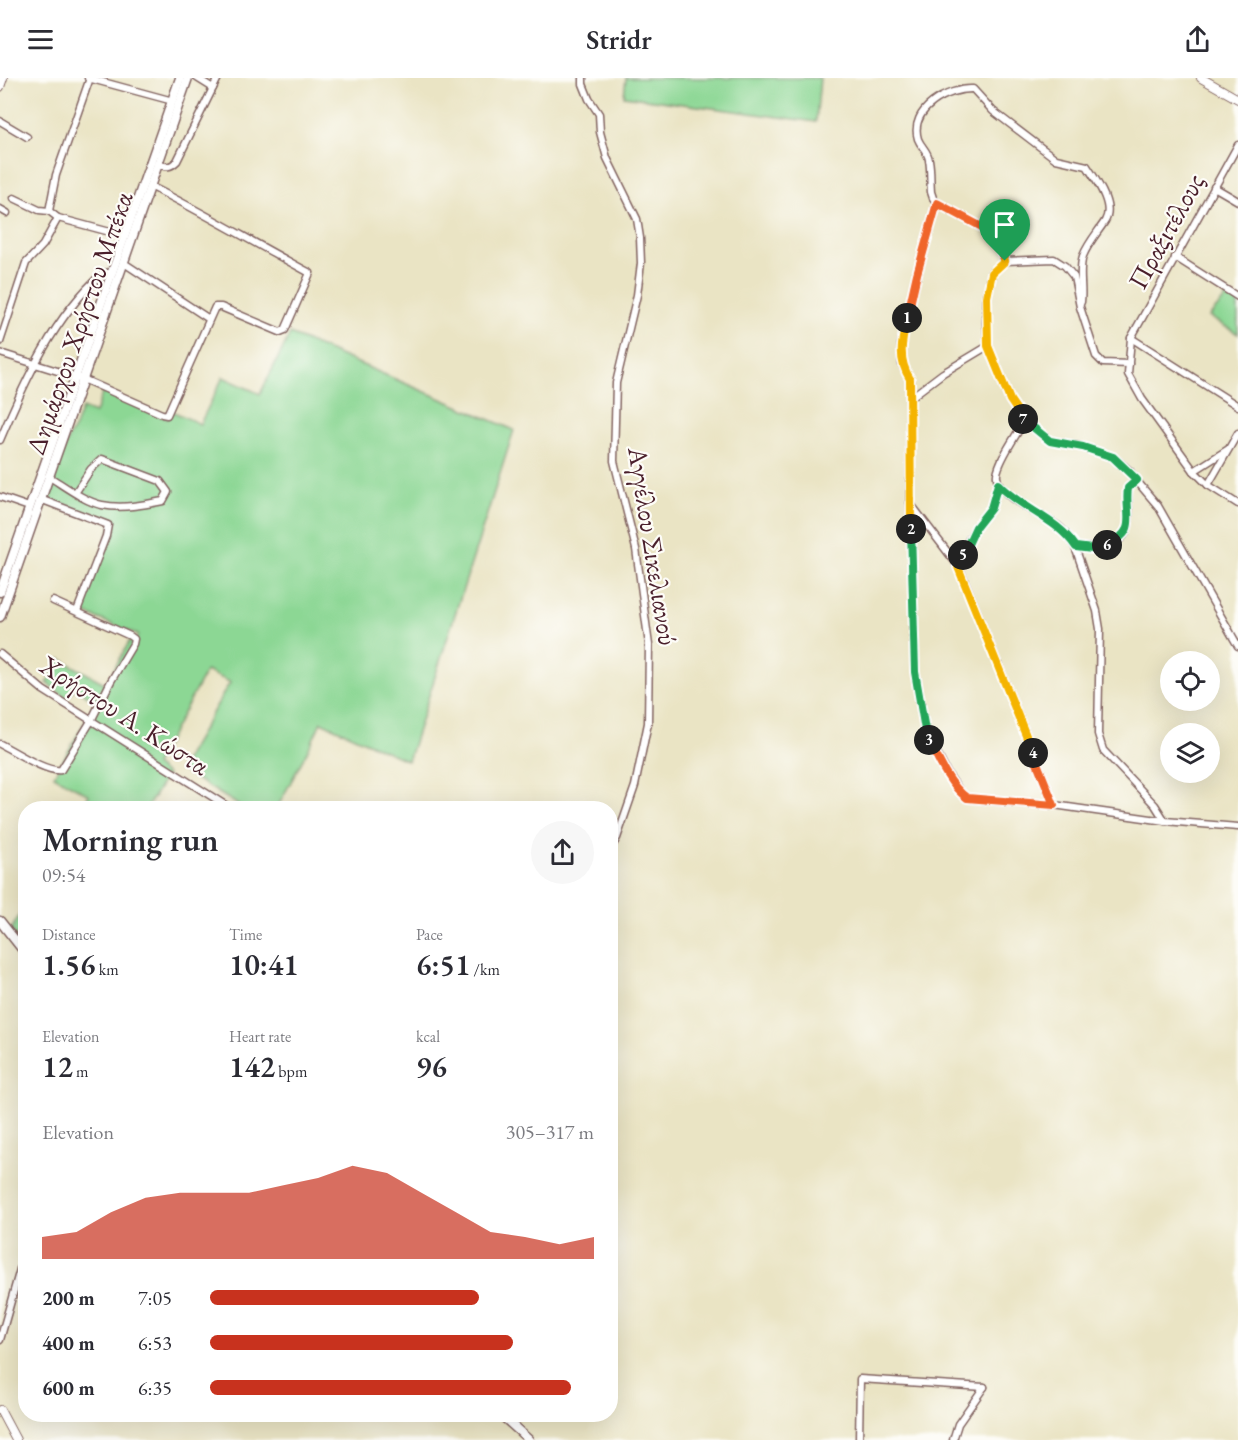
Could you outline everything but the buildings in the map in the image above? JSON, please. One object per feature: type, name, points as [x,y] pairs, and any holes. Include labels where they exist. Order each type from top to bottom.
[{"type":"main road","name":"Δημάρχου Χρήστου Μπέκα","points":[[0,592],[29,507],[124,262],[157,164],[180,78]]},
{"type":"main road","name":"Δημάρχου Χρήστου Μπέκα","points":[[0,617],[80,378],[112,273],[175,101],[188,78]]},
{"type":"main road","points":[[0,921],[18,944]]},
{"type":"main road","points":[[509,1422],[529,1440]]},
{"type":"street","points":[[0,87],[3,78]]},
{"type":"street","points":[[49,211],[56,175],[89,78],[175,101]]},
{"type":"street","points":[[197,78],[213,88]]},
{"type":"street","points":[[157,164],[167,167],[177,161],[218,78]]},
{"type":"street","name":"Αγγέλου Σικελιανού","points":[[583,78],[589,99],[599,114],[601,138],[607,158],[637,219],[640,238],[641,263],[637,295],[616,383],[614,461],[636,549],[649,645],[648,723],[635,786],[618,834]]},
{"type":"street","points":[[1201,78],[1238,99]]},
{"type":"street","points":[[1005,261],[993,233],[937,203],[933,198],[928,154],[917,137],[918,124],[924,111],[937,98],[973,89],[993,111],[1056,159],[1087,166],[1108,206],[1107,218],[1084,255],[1080,270],[1083,288],[1080,307]]},
{"type":"street","points":[[0,121],[27,137]]},
{"type":"street","name":"Πραξιτέλους","points":[[1131,338],[1238,145]]},
{"type":"street","points":[[0,353],[80,378],[167,415],[214,309],[221,307],[283,332],[310,273],[187,204],[150,186]]},
{"type":"street","points":[[1214,187],[1238,201]]},
{"type":"street","points":[[14,198],[39,210],[49,211],[58,218],[125,236]]},
{"type":"street","points":[[937,203],[917,274],[901,344],[902,364],[910,379],[910,503],[915,672],[925,730],[930,741],[947,773],[967,798],[1054,805],[1165,821],[1238,827]]},
{"type":"street","points":[[0,209],[7,213]]},
{"type":"street","points":[[0,342],[26,263],[43,245],[58,218]]},
{"type":"street","points":[[1175,257],[1238,297]]},
{"type":"street","points":[[1129,364],[1103,363],[1096,356],[1080,307],[1074,277],[1065,266],[1054,259],[1005,261],[992,273],[987,297],[988,346],[1010,400],[1024,421],[1050,441],[1083,447],[1113,457],[1137,480],[1158,506],[1238,646]]},
{"type":"street","points":[[124,262],[209,319]]},
{"type":"street","points":[[0,441],[35,364],[67,314],[103,273],[112,273]]},
{"type":"street","points":[[1238,406],[1131,338],[1128,374],[1142,399],[1194,471],[1208,486],[1238,504]]},
{"type":"street","points":[[910,398],[943,373],[988,346]]},
{"type":"street","points":[[958,567],[972,535],[991,508],[998,484],[997,474],[1024,421]]},
{"type":"street","points":[[1208,486],[1238,433]]},
{"type":"street","points":[[1194,471],[1228,450]]},
{"type":"street","points":[[48,476],[75,493],[100,505],[122,507],[163,501],[168,492],[160,481],[102,459],[91,469],[75,493]]},
{"type":"street","points":[[1076,547],[1092,549],[1109,545],[1122,538],[1128,529],[1128,488],[1137,480]]},
{"type":"street","points":[[998,484],[1009,496],[1057,525],[1076,547],[1099,620],[1098,734],[1102,750],[1155,805],[1165,821]]},
{"type":"street","points":[[0,497],[29,507]]},
{"type":"street","points":[[40,499],[108,525],[106,536],[77,611]]},
{"type":"street","points":[[910,503],[958,567],[1054,805]]},
{"type":"street","points":[[0,744],[38,764],[56,771],[61,770],[91,721],[134,639],[53,601]]},
{"type":"street","name":"Χρήστου Α. Κώστα","points":[[0,654],[43,690],[219,801]]},
{"type":"street","points":[[0,1341],[18,1277]]},
{"type":"street","points":[[859,1440],[860,1379],[984,1387],[958,1424],[953,1440]]},
{"type":"street","points":[[0,1410],[16,1440]]},
{"type":"green space","points":[[626,78],[820,78],[816,122],[624,96]]},
{"type":"green space","points":[[1228,295],[1238,302],[1238,334],[1209,317]]},
{"type":"green space","points":[[290,334],[514,430],[408,761],[321,722],[281,801],[232,801],[180,769],[230,682],[206,671],[155,765],[167,775],[151,801],[86,801],[89,795],[54,776],[97,701],[75,688],[67,698],[47,683],[60,659],[106,684],[130,640],[136,640],[138,635],[82,612],[112,523],[47,498],[68,438],[82,408],[95,413],[103,391],[168,419],[172,411],[200,424],[223,377],[260,394]]},
{"type":"green space","points":[[18,918],[18,940],[11,930]]},
{"type":"route","points":[[937,203],[993,233],[1005,261],[992,273],[987,297],[986,323],[988,346],[1017,413],[1050,441],[1083,447],[1113,457],[1137,480],[1128,488],[1128,529],[1122,538],[1109,545],[1092,549],[1076,547],[1057,525],[1009,496],[998,484],[991,508],[976,527],[958,567],[1054,805],[967,798],[962,794],[947,773],[925,730],[915,672],[910,503],[910,379],[902,364],[901,344],[917,274],[937,203]]}]
